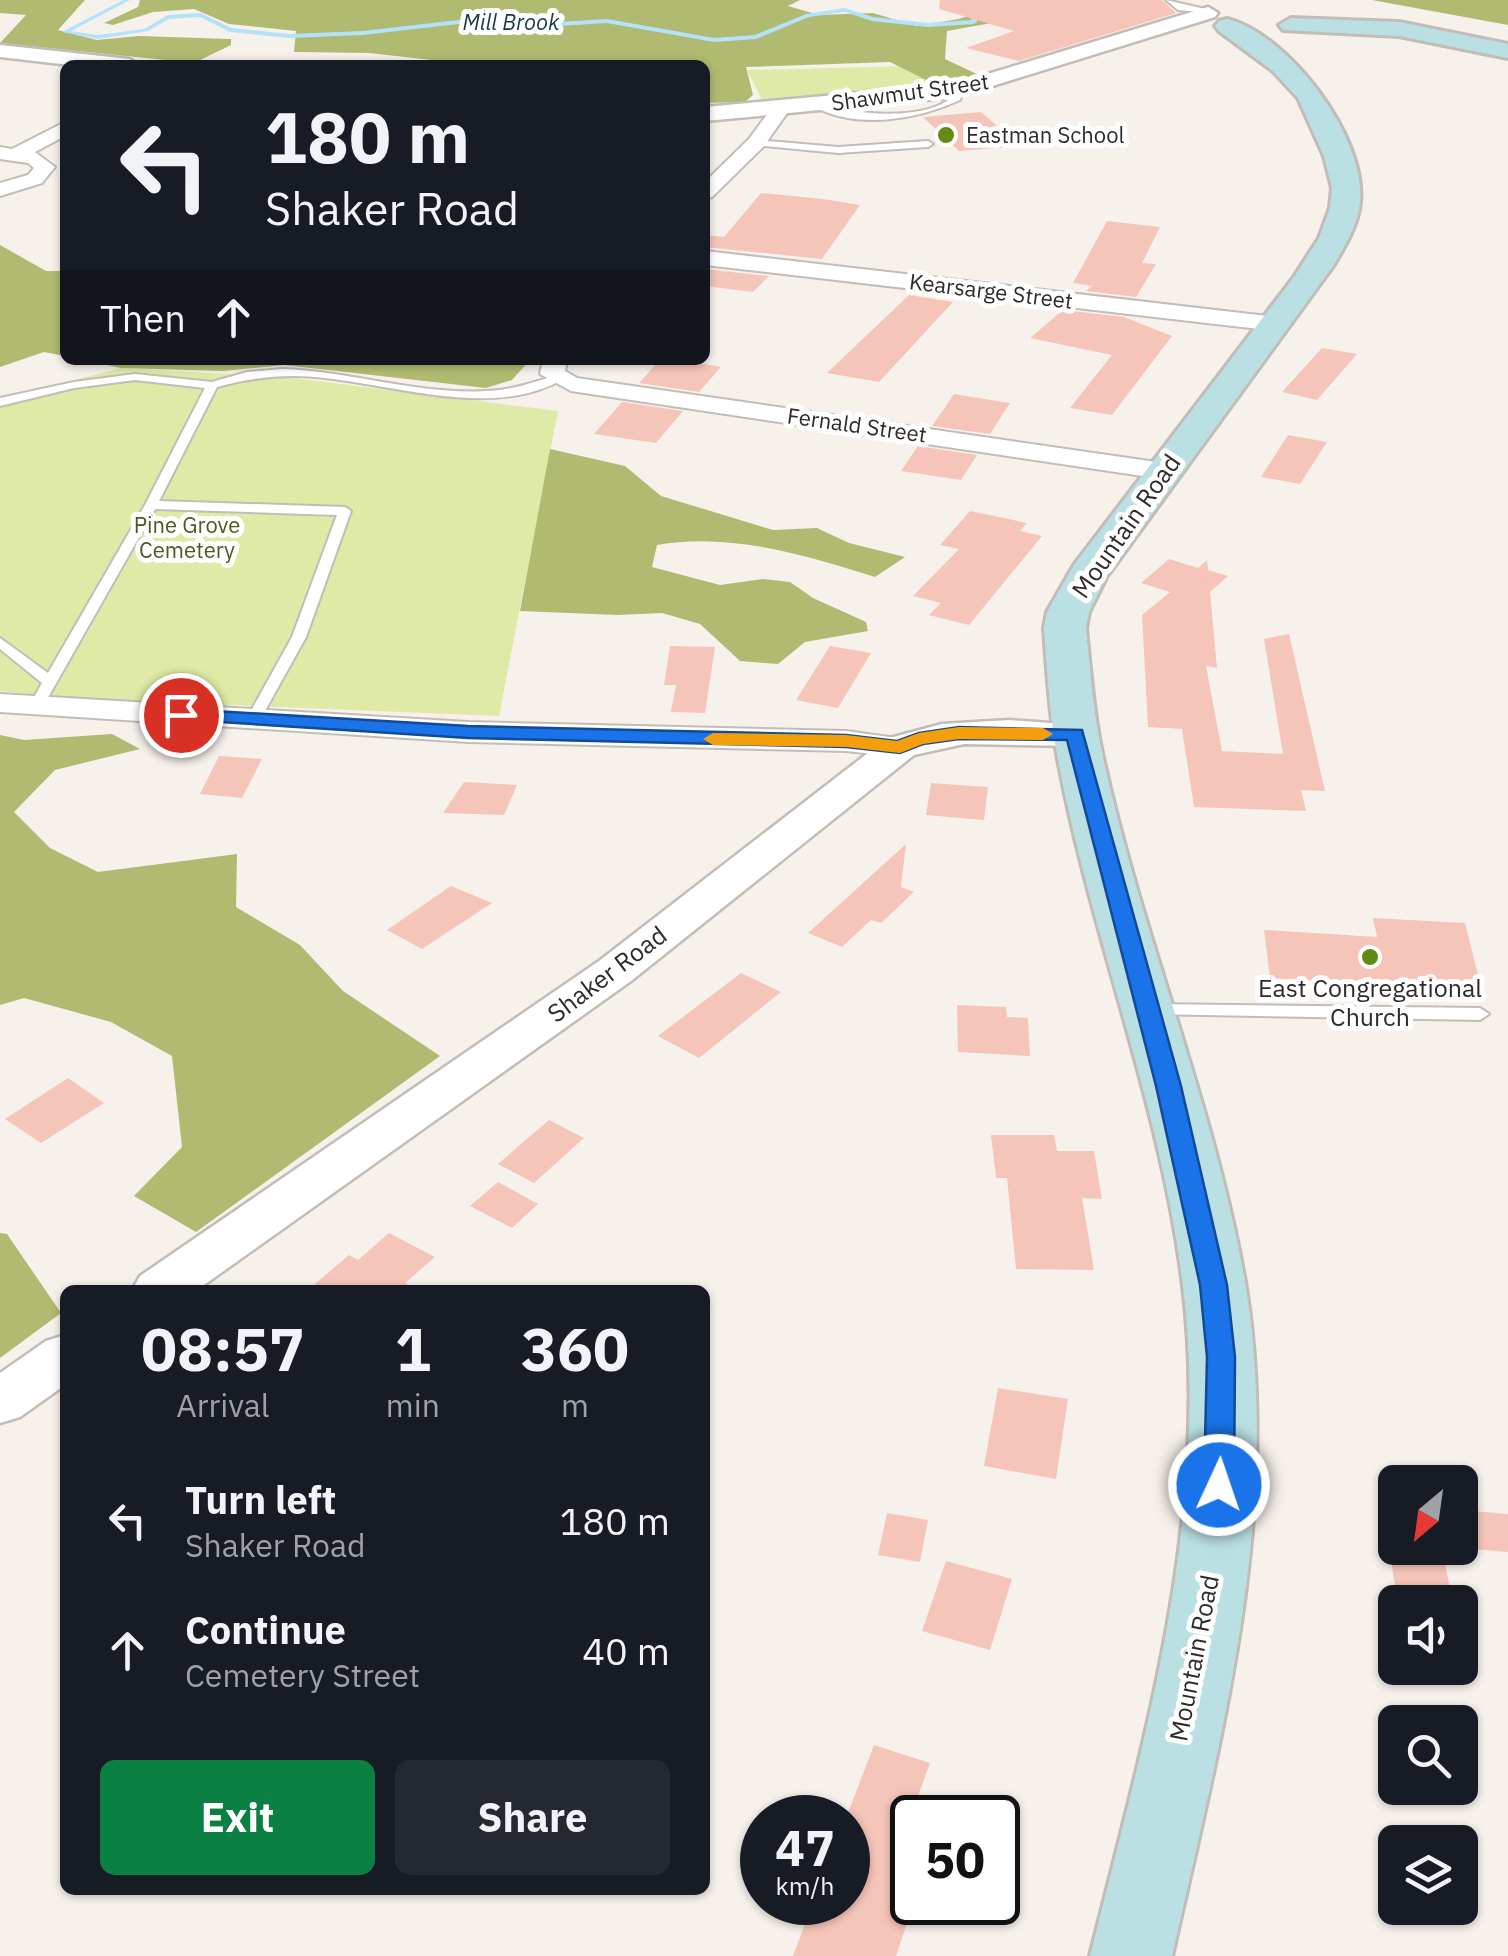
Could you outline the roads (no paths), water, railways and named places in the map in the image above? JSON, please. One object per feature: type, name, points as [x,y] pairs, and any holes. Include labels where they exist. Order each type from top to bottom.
[{"type":"main road","points":[[1245,17],[1421,27],[1508,43]]},
{"type":"main road","points":[[1245,17],[1399,29],[1508,51]]},
{"type":"main road","name":"Mountain Road","points":[[1131,1956],[1192,1675],[1213,1554],[1222,1450],[1221,1357],[1214,1285],[1076,734],[1065,628],[1068,612],[1088,574],[1277,324],[1326,252],[1341,222],[1347,193],[1329,128],[1306,88],[1245,17]]},
{"type":"street","name":"Shawmut Street","points":[[710,114],[960,89],[1167,28],[1245,17]]},
{"type":"street","points":[[0,51],[83,60]]},
{"type":"street","points":[[710,188],[756,143],[781,109]]},
{"type":"street","points":[[8,153],[60,130]]},
{"type":"street","points":[[0,190],[27,182],[44,171],[40,160],[8,153]]},
{"type":"street","name":"Kearsarge Street","points":[[710,259],[1277,324]]},
{"type":"street","name":"Fernald Street","points":[[555,371],[571,384],[1163,471]]},
{"type":"street","points":[[0,703],[43,695],[254,718],[468,732],[846,741],[900,748]]},
{"type":"street","name":"Shaker Road","points":[[166,1285],[615,971],[900,748],[919,739],[959,733],[1076,734]]},
{"type":"street","points":[[0,1402],[60,1360]]},
{"type":"lane","points":[[1170,0],[1181,8],[1245,17]]},
{"type":"lane","points":[[756,143],[838,150],[928,144]]},
{"type":"lane","points":[[0,402],[74,385],[135,377],[212,385],[264,370],[320,372],[440,391],[493,394],[555,371]]},
{"type":"lane","points":[[0,642],[43,695],[212,385]]},
{"type":"lane","points":[[150,504],[345,511],[299,637],[254,718]]},
{"type":"lane","points":[[1148,1010],[1480,1014]]},
{"type":"waterway","name":"Mill Brook","points":[[127,0],[65,32],[98,37],[146,30],[168,17],[201,15],[230,30],[290,36],[363,33],[458,22],[542,25],[607,21],[714,40],[756,37],[808,15],[845,10],[872,19],[928,25],[974,22],[975,6]]},
{"type":"place","name":"Eastman School","points":[[946,135]]},
{"type":"place","name":"East Congregational Church","points":[[1370,957]]},
{"type":"park label","name":"Pine Grove Cemetery","points":[[187,538]]}]
